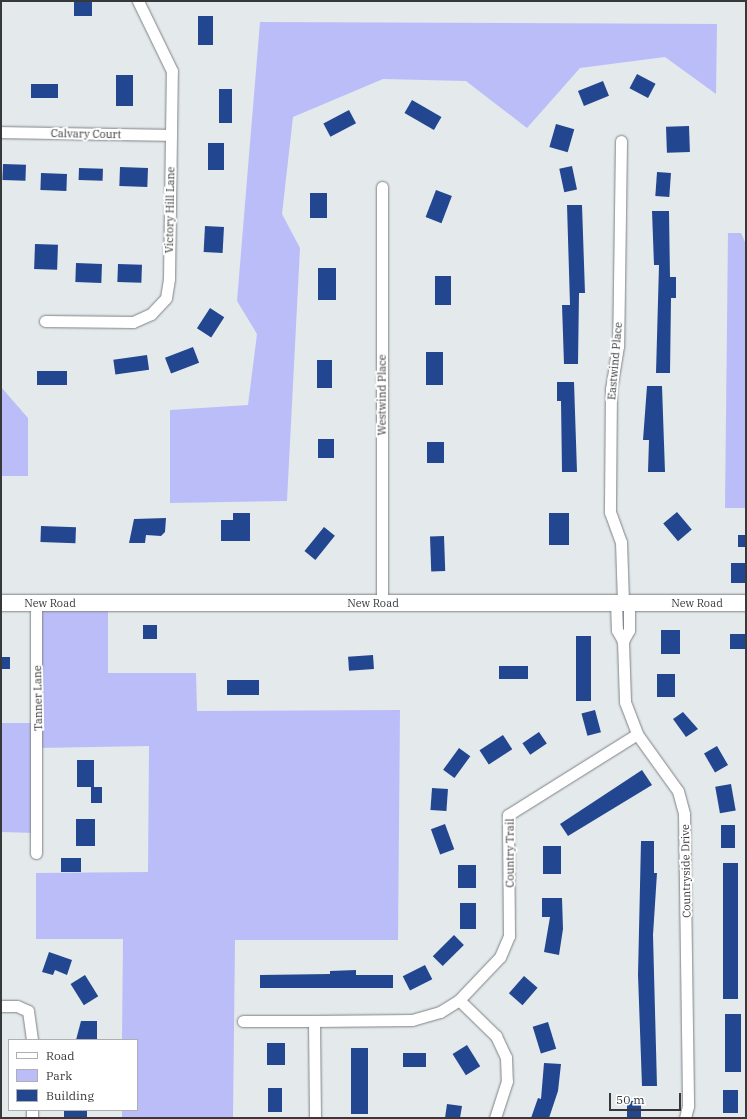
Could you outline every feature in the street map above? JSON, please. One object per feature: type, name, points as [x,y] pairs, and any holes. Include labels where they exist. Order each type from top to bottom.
[{"type":"street","name":"Victory Hill Lane","points":[[45,321],[133,322],[151,314],[166,298],[169,278],[172,71],[138,1]]},
{"type":"street","name":"Calvary Court","points":[[1,132],[171,135]]},
{"type":"street","name":"Eastwind Place","points":[[621,141],[618,346],[611,389],[610,512],[621,542],[623,603]]},
{"type":"street","name":"Westwind Place","points":[[382,187],[382,603]]},
{"type":"street","name":"New Road","points":[[1,603],[746,603]]},
{"type":"street","name":"Tanner Lane","points":[[36,603],[36,853]]},
{"type":"street","name":"Countryside Drive","points":[[623,603],[629,630],[623,641],[625,702],[637,734],[678,791],[684,814],[688,1106],[685,1118]]},
{"type":"street","name":"Country Trail","points":[[243,1021],[398,1021],[424,1018],[459,1000],[500,957],[509,936],[508,815],[637,734]]},
{"type":"street","points":[[459,1000],[496,1036],[506,1057],[507,1082],[495,1118]]},
{"type":"street","points":[[1,1006],[17,1006],[28,1011],[32,1039]]},
{"type":"street","points":[[314,1021],[315,1118]]},
{"type":"green space","points":[[260,22],[717,24],[716,94],[665,57],[580,68],[527,128],[466,81],[383,79],[293,117],[282,214],[300,248],[287,501],[170,503],[170,410],[248,405],[257,334],[237,301]]},
{"type":"green space","points":[[728,233],[741,233],[746,244],[746,508],[725,508]]},
{"type":"green space","points":[[1,387],[28,418],[28,476],[1,476]]},
{"type":"green space","points":[[108,602],[108,673],[196,673],[197,711],[400,710],[398,940],[235,940],[233,1118],[122,1118],[122,1111],[138,1111],[138,1039],[122,1039],[123,939],[36,939],[36,873],[148,872],[149,746],[38,748],[36,833],[1,832],[1,723],[37,723],[36,603]]},
{"type":"building","points":[[74,1],[92,1],[92,16],[74,16]]},
{"type":"building","points":[[198,16],[213,16],[213,45],[198,45]]},
{"type":"building","points":[[637,74],[656,84],[648,98],[629,88]]},
{"type":"building","points":[[116,75],[133,75],[133,106],[116,106]]},
{"type":"building","points":[[603,81],[609,96],[584,106],[578,91]]},
{"type":"building","points":[[31,84],[58,84],[58,98],[31,98]]},
{"type":"building","points":[[219,89],[232,89],[232,123],[219,123]]},
{"type":"building","points":[[412,100],[441,117],[434,130],[404,113]]},
{"type":"building","points":[[349,110],[356,123],[330,137],[323,124]]},
{"type":"building","points":[[556,124],[574,129],[568,152],[549,147]]},
{"type":"building","points":[[689,126],[690,152],[667,153],[666,127]]},
{"type":"building","points":[[208,143],[224,143],[224,170],[208,170]]},
{"type":"building","points":[[3,164],[26,165],[25,181],[2,180]]},
{"type":"building","points":[[572,166],[577,189],[564,192],[559,169]]},
{"type":"building","points":[[120,167],[148,168],[147,187],[119,186]]},
{"type":"building","points":[[79,168],[103,169],[103,181],[79,180]]},
{"type":"building","points":[[657,172],[671,173],[669,197],[655,196]]},
{"type":"building","points":[[41,173],[67,174],[66,191],[40,190]]},
{"type":"building","points":[[436,190],[452,196],[441,223],[426,217]]},
{"type":"building","points":[[310,193],[327,193],[327,218],[310,218]]},
{"type":"building","points":[[567,205],[582,205],[585,293],[579,293],[578,364],[564,364],[562,305],[570,305]]},
{"type":"building","points":[[652,211],[669,211],[670,277],[676,277],[676,298],[671,298],[670,373],[656,373],[659,265],[654,265]]},
{"type":"building","points":[[205,226],[224,227],[223,253],[204,252]]},
{"type":"building","points":[[35,244],[58,245],[57,270],[34,269]]},
{"type":"building","points":[[76,263],[102,264],[101,283],[75,282]]},
{"type":"building","points":[[118,264],[142,265],[141,283],[117,282]]},
{"type":"building","points":[[318,268],[336,268],[336,300],[318,300]]},
{"type":"building","points":[[435,276],[451,276],[451,305],[435,305]]},
{"type":"building","points":[[210,308],[224,317],[211,337],[197,328]]},
{"type":"building","points":[[193,347],[199,363],[171,374],[165,358]]},
{"type":"building","points":[[426,352],[443,352],[443,385],[426,385]]},
{"type":"building","points":[[147,355],[149,370],[115,375],[113,360]]},
{"type":"building","points":[[317,360],[332,360],[332,388],[317,388]]},
{"type":"building","points":[[37,371],[67,371],[67,385],[37,385]]},
{"type":"building","points":[[557,382],[574,382],[577,472],[562,472],[561,401],[557,401]]},
{"type":"building","points":[[647,386],[662,386],[665,472],[648,472],[649,440],[643,440]]},
{"type":"building","points":[[318,439],[334,439],[334,458],[318,458]]},
{"type":"building","points":[[427,442],[444,442],[444,463],[427,463]]},
{"type":"building","points":[[677,512],[692,530],[678,541],[663,524]]},
{"type":"building","points":[[233,513],[250,513],[250,541],[221,541],[221,520],[233,520]]},
{"type":"building","points":[[549,513],[569,513],[569,545],[549,545]]},
{"type":"building","points":[[166,518],[165,532],[161,536],[146,535],[145,543],[129,543],[134,519]]},
{"type":"building","points":[[41,526],[76,527],[75,543],[40,542]]},
{"type":"building","points":[[324,527],[335,536],[315,560],[304,551]]},
{"type":"building","points":[[738,535],[746,535],[746,547],[738,547]]},
{"type":"building","points":[[430,536],[444,536],[445,571],[431,571]]},
{"type":"building","points":[[731,563],[745,563],[745,583],[731,583]]},
{"type":"building","points":[[143,625],[157,625],[157,639],[143,639]]},
{"type":"building","points":[[661,630],[680,630],[680,654],[661,654]]},
{"type":"building","points":[[730,634],[746,634],[746,649],[730,649]]},
{"type":"building","points":[[576,636],[591,636],[591,701],[576,701]]},
{"type":"building","points":[[373,655],[374,669],[349,671],[348,657]]},
{"type":"building","points":[[1,657],[10,657],[10,669],[1,669]]},
{"type":"building","points":[[499,666],[528,666],[528,679],[499,679]]},
{"type":"building","points":[[657,674],[675,674],[675,697],[657,697]]},
{"type":"building","points":[[227,680],[259,680],[259,695],[227,695]]},
{"type":"building","points":[[595,710],[601,732],[587,736],[581,714]]},
{"type":"building","points":[[683,712],[698,729],[686,737],[673,719]]},
{"type":"building","points":[[539,732],[547,744],[530,755],[522,743]]},
{"type":"building","points":[[503,735],[512,749],[489,765],[480,750]]},
{"type":"building","points":[[717,746],[728,765],[715,773],[704,754]]},
{"type":"building","points":[[459,748],[470,756],[454,778],[443,770]]},
{"type":"building","points":[[77,760],[94,760],[94,787],[77,787]]},
{"type":"building","points":[[642,770],[652,785],[568,836],[560,824]]},
{"type":"building","points":[[731,784],[736,811],[720,813],[715,787]]},
{"type":"building","points":[[91,787],[102,787],[102,803],[91,803]]},
{"type":"building","points":[[432,788],[448,789],[446,811],[430,810]]},
{"type":"building","points":[[76,819],[95,819],[95,846],[76,846]]},
{"type":"building","points":[[445,824],[454,849],[440,855],[431,829]]},
{"type":"building","points":[[721,825],[735,825],[735,848],[721,848]]},
{"type":"building","points":[[641,841],[654,841],[654,873],[657,873],[653,935],[657,1086],[642,1086],[638,975]]},
{"type":"building","points":[[543,846],[561,846],[561,874],[543,874]]},
{"type":"building","points":[[61,858],[81,858],[81,872],[61,872]]},
{"type":"building","points":[[723,863],[738,863],[738,999],[723,999]]},
{"type":"building","points":[[458,865],[476,865],[476,888],[458,888]]},
{"type":"building","points":[[542,898],[562,898],[563,929],[559,955],[544,952],[550,917],[542,917]]},
{"type":"building","points":[[460,903],[476,903],[476,929],[460,929]]},
{"type":"building","points":[[454,935],[464,945],[443,966],[433,956]]},
{"type":"building","points":[[49,952],[72,960],[67,975],[55,970],[53,975],[42,972]]},
{"type":"building","points":[[425,965],[432,979],[410,991],[403,976]]},
{"type":"building","points":[[356,970],[356,975],[393,975],[393,988],[260,988],[260,975],[330,974],[330,971]]},
{"type":"building","points":[[85,975],[98,996],[84,1005],[71,984]]},
{"type":"building","points":[[524,976],[538,988],[522,1005],[509,993]]},
{"type":"building","points":[[725,1014],[741,1014],[741,1072],[725,1072]]},
{"type":"building","points":[[81,1021],[97,1021],[97,1039],[76,1039]]},
{"type":"building","points":[[548,1022],[556,1049],[541,1053],[533,1027]]},
{"type":"building","points":[[267,1043],[285,1043],[285,1065],[267,1065]]},
{"type":"building","points":[[467,1045],[480,1066],[466,1075],[453,1054]]},
{"type":"building","points":[[351,1048],[368,1048],[368,1114],[351,1114]]},
{"type":"building","points":[[403,1053],[426,1053],[426,1067],[403,1067]]},
{"type":"building","points":[[544,1063],[561,1064],[558,1091],[549,1118],[531,1118],[538,1098],[541,1099]]},
{"type":"building","points":[[268,1088],[282,1088],[282,1112],[268,1112]]},
{"type":"building","points":[[723,1090],[738,1090],[738,1113],[723,1113]]},
{"type":"building","points":[[627,1101],[641,1101],[641,1118],[627,1118]]},
{"type":"building","points":[[447,1104],[462,1106],[460,1118],[445,1118]]},
{"type":"building","points":[[64,1111],[87,1111],[87,1118],[64,1118]]}]
